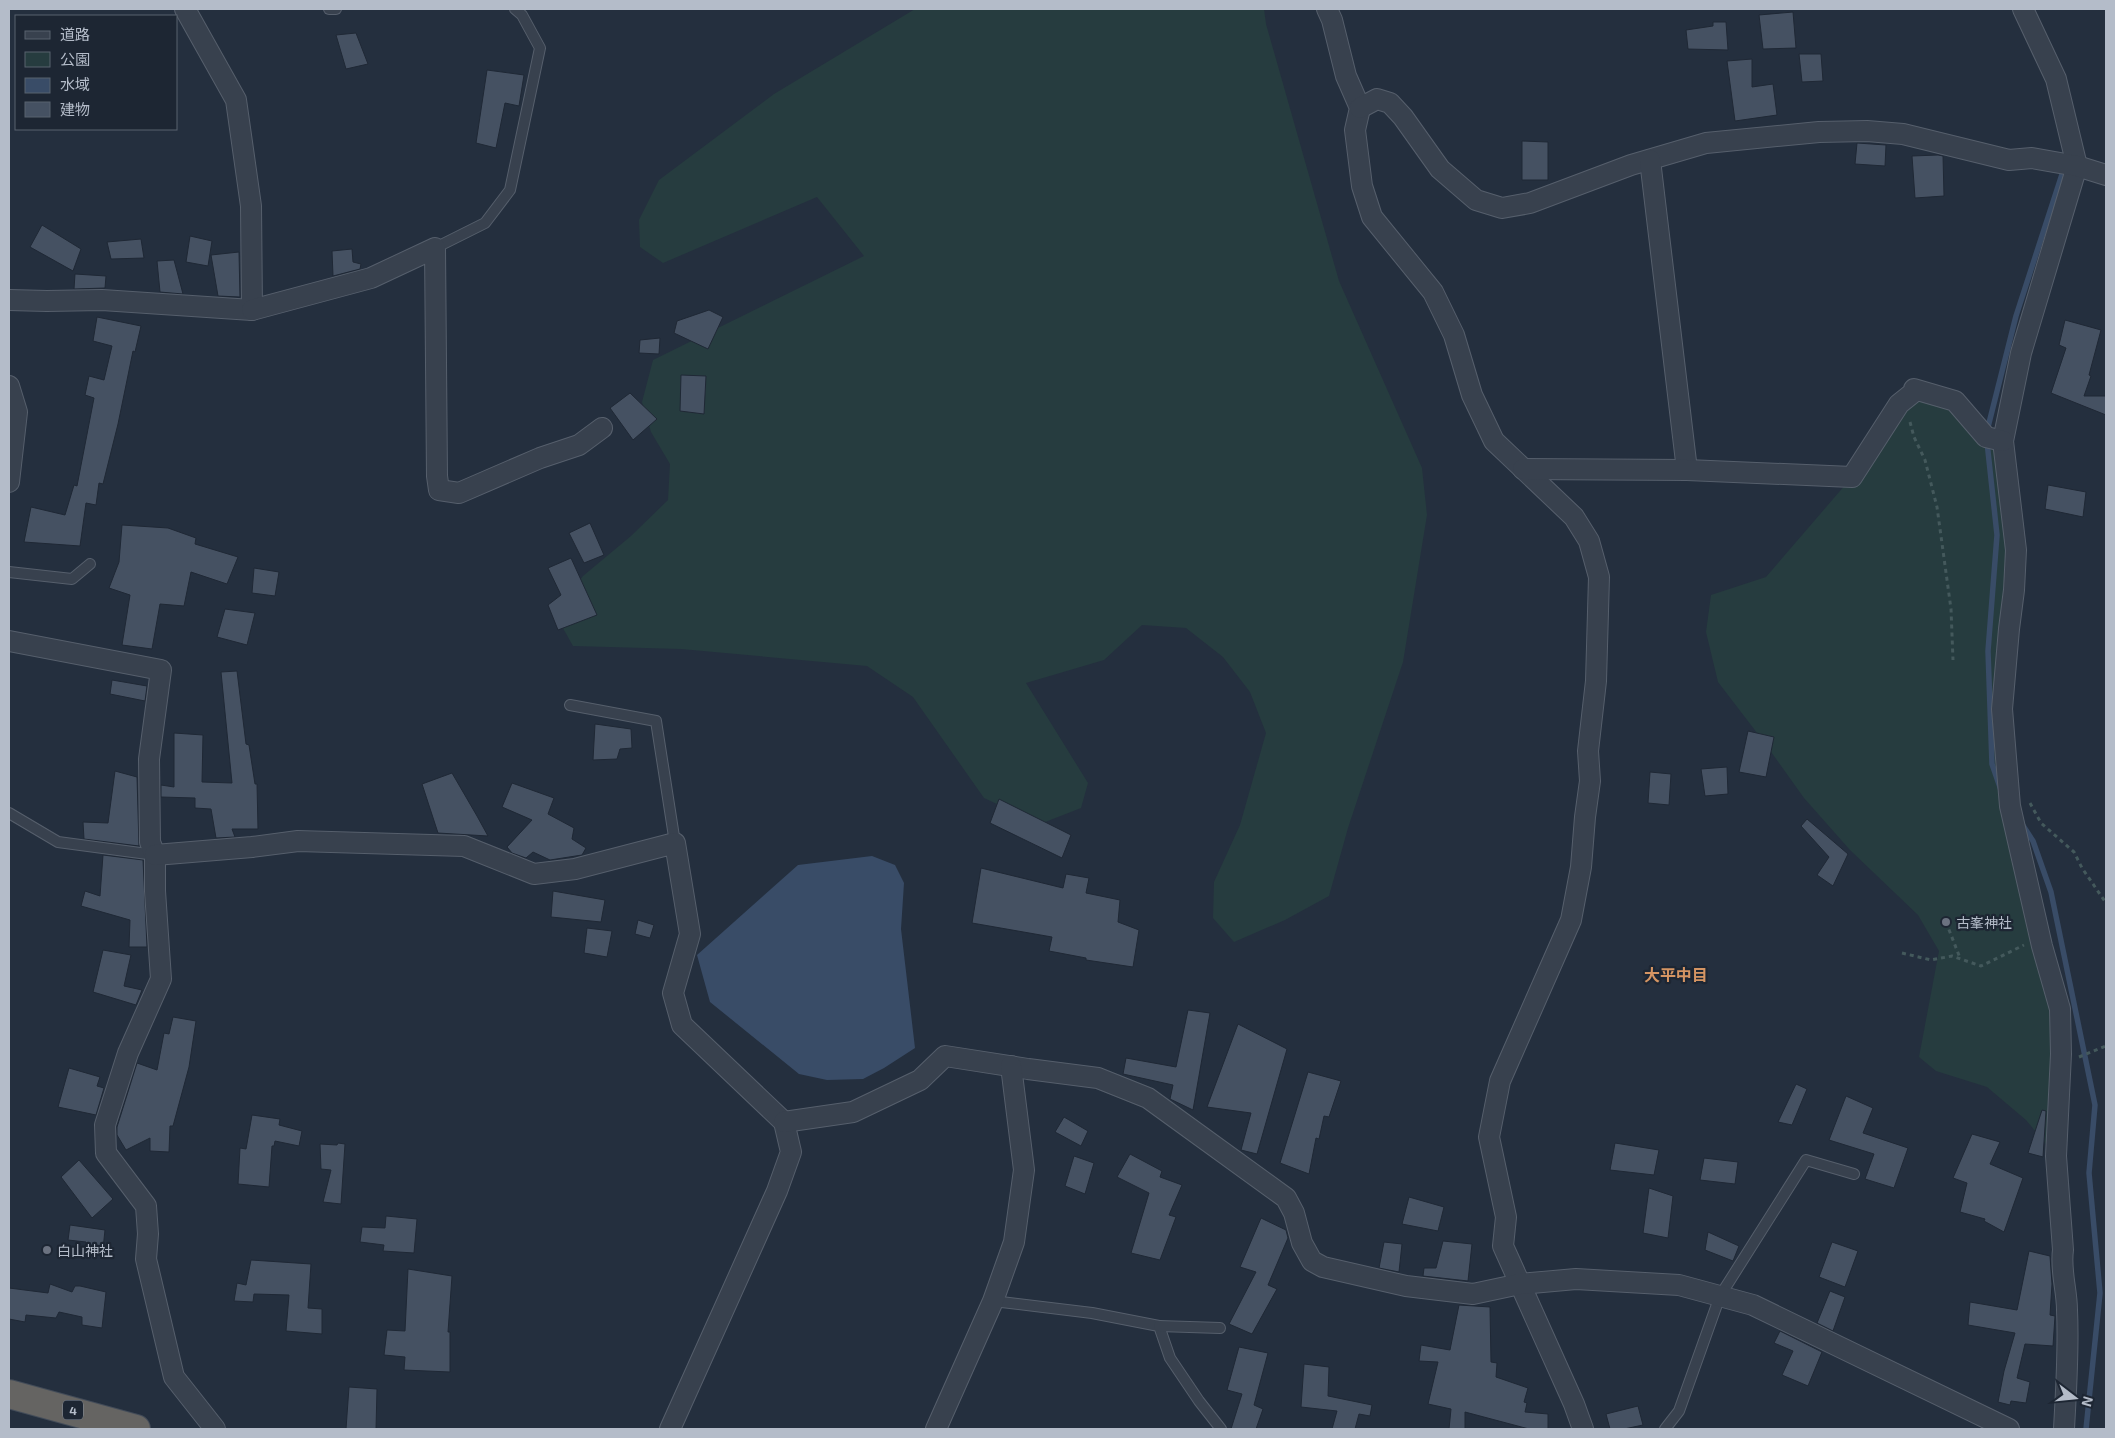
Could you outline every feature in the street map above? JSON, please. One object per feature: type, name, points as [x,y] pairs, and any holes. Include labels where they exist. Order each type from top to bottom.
[{"type":"highway","name":"4","points":[[9,1394],[136,1429]]},
{"type":"street","points":[[185,9],[236,100],[251,206],[252,310]]},
{"type":"street","points":[[1327,9],[1332,20],[1346,76],[1360,108],[1355,130],[1362,186],[1372,217],[1433,292],[1454,335],[1472,395],[1494,441],[1574,517],[1589,541],[1599,577],[1596,681],[1588,751],[1590,781],[1581,867],[1571,920],[1500,1081],[1489,1137],[1506,1217],[1502,1246],[1574,1404],[1583,1429]]},
{"type":"street","points":[[2023,9],[2056,79],[2077,166],[2021,353],[2003,441],[2016,550],[2014,590],[2002,709],[2010,806],[2040,936],[2060,1009],[2060,1066],[2056,1156],[2063,1250],[2061,1262],[2067,1307],[2069,1352],[2064,1429]]},
{"type":"street","points":[[1360,108],[1377,99],[1390,103],[1403,117],[1440,168],[1476,200],[1502,208],[1530,203],[1631,165],[1706,143],[1819,132],[1867,131],[1903,134],[2009,160],[2032,158],[2077,166],[2106,175]]},
{"type":"street","points":[[1650,160],[1686,470]]},
{"type":"street","points":[[9,300],[102,300],[252,310],[371,278],[435,248],[437,476],[439,490],[459,493],[540,458],[579,445],[602,428]]},
{"type":"street","points":[[9,386],[17,412],[9,482]]},
{"type":"street","points":[[1523,469],[1686,470],[1852,477],[1900,404],[1914,389],[1955,401],[1986,437],[2003,441]]},
{"type":"street","points":[[9,640],[161,670],[149,759],[150,842],[155,855],[155,891],[161,979],[128,1053],[105,1125],[106,1154],[146,1206],[148,1234],[146,1259],[174,1377],[215,1429]]},
{"type":"street","points":[[155,855],[298,841],[464,846],[534,874],[575,870],[675,843],[690,934],[673,993],[682,1025],[784,1122],[790,1152],[777,1191],[670,1429]]},
{"type":"street","points":[[784,1122],[853,1112],[920,1080],[945,1056],[1098,1078],[1148,1098],[1286,1198],[1294,1212],[1302,1243],[1312,1261],[1323,1267],[1406,1286],[1473,1294],[1520,1284],[1576,1279],[1679,1285],[1753,1305],[2009,1429]]},
{"type":"street","points":[[936,1429],[993,1301],[1014,1242],[1024,1170],[1011,1066]]},
{"type":"lane","points":[[329,9],[336,9]]},
{"type":"lane","points":[[435,248],[486,223],[510,190],[540,48],[522,16],[515,9]]},
{"type":"lane","points":[[9,572],[72,579],[90,564]]},
{"type":"lane","points":[[570,705],[656,720],[675,843]]},
{"type":"lane","points":[[9,813],[58,842],[155,855]]},
{"type":"lane","points":[[1665,1429],[1678,1411],[1720,1296],[1806,1160],[1854,1174]]},
{"type":"lane","points":[[993,1301],[1092,1313],[1159,1326],[1220,1328]]},
{"type":"lane","points":[[1159,1326],[1170,1358],[1199,1401],[1222,1429]]},
{"type":"path","points":[[1905,400],[1914,437],[1926,460],[1937,507],[1951,609],[1953,660]]},
{"type":"path","points":[[2028,799],[2041,823],[2074,852],[2082,868],[2106,903]]},
{"type":"path","points":[[1946,922],[1960,959]]},
{"type":"path","points":[[1902,953],[1931,960],[1952,956],[1981,966],[2040,936]]},
{"type":"path","points":[[2060,1066],[2106,1046]]},
{"type":"green space","points":[[915,9],[1264,9],[1266,24],[1339,281],[1422,468],[1427,515],[1403,662],[1348,828],[1329,896],[1285,920],[1234,942],[1213,918],[1214,882],[1240,825],[1266,733],[1250,692],[1223,657],[1186,628],[1142,625],[1104,660],[1026,683],[1088,783],[1081,808],[1040,824],[984,798],[913,697],[867,666],[681,649],[573,646],[555,614],[583,576],[631,536],[668,500],[670,464],[651,432],[642,402],[653,360],[864,256],[817,197],[663,263],[640,247],[639,220],[659,180],[774,94]]},
{"type":"green space","points":[[1914,392],[1955,401],[2003,441],[2009,629],[2010,806],[2060,1009],[2056,1156],[2026,1120],[1987,1087],[1936,1071],[1919,1057],[1939,951],[1918,915],[1850,850],[1804,798],[1718,682],[1706,632],[1711,595],[1766,577],[1852,477]]},
{"type":"water","points":[[872,856],[895,865],[904,883],[901,929],[915,1048],[863,1079],[827,1080],[799,1074],[710,1002],[697,955],[798,865]]},
{"type":"building","points":[[1793,12],[1796,48],[1763,49],[1759,15]]},
{"type":"building","points":[[1713,22],[1726,22],[1728,50],[1688,49],[1686,30],[1713,26]]},
{"type":"building","points":[[356,33],[368,64],[346,69],[336,35]]},
{"type":"building","points":[[1799,54],[1821,54],[1823,81],[1802,82]]},
{"type":"building","points":[[1752,59],[1752,87],[1773,84],[1777,115],[1735,121],[1727,61]]},
{"type":"building","points":[[487,70],[524,75],[519,106],[505,103],[496,148],[476,143]]},
{"type":"building","points":[[1522,141],[1548,142],[1548,180],[1522,180]]},
{"type":"building","points":[[1857,143],[1886,145],[1885,166],[1855,164]]},
{"type":"building","points":[[1912,156],[1943,156],[1944,196],[1915,198]]},
{"type":"building","points":[[42,225],[81,249],[73,271],[30,247]]},
{"type":"building","points":[[190,236],[212,241],[208,266],[186,262]]},
{"type":"building","points":[[141,239],[144,258],[111,259],[107,242]]},
{"type":"building","points":[[352,249],[353,262],[361,264],[360,269],[333,276],[332,251]]},
{"type":"building","points":[[239,252],[240,297],[218,296],[211,255]]},
{"type":"building","points":[[174,260],[183,294],[160,292],[157,261]]},
{"type":"building","points":[[75,274],[106,276],[105,288],[74,289]]},
{"type":"building","points":[[709,310],[723,317],[708,349],[674,333],[677,321]]},
{"type":"building","points":[[97,317],[141,326],[135,352],[133,351],[103,484],[99,483],[96,505],[86,503],[80,546],[24,542],[31,507],[65,515],[74,485],[77,486],[94,398],[85,395],[89,376],[104,380],[112,346],[93,341]]},
{"type":"building","points":[[2065,320],[2101,330],[2089,375],[2091,376],[2084,396],[2106,396],[2106,415],[2051,393],[2066,348],[2059,345]]},
{"type":"building","points":[[660,338],[659,354],[639,353],[640,340]]},
{"type":"building","points":[[681,375],[706,376],[704,414],[680,411]]},
{"type":"building","points":[[630,393],[657,419],[633,440],[610,408]]},
{"type":"building","points":[[2048,485],[2086,492],[2083,517],[2045,509]]},
{"type":"building","points":[[590,523],[604,555],[584,563],[569,533]]},
{"type":"building","points":[[122,525],[168,528],[196,538],[195,544],[238,557],[227,584],[191,572],[184,606],[160,604],[152,649],[122,645],[130,595],[109,588],[119,562]]},
{"type":"building","points":[[571,558],[597,615],[558,630],[548,605],[561,595],[548,568]]},
{"type":"building","points":[[254,568],[279,572],[275,596],[252,593]]},
{"type":"building","points":[[225,609],[255,613],[247,645],[217,637]]},
{"type":"building","points":[[237,671],[246,744],[249,745],[255,784],[257,784],[258,829],[232,829],[235,837],[216,838],[211,809],[195,808],[195,798],[161,797],[161,785],[174,787],[174,733],[203,735],[202,782],[232,783],[221,672]]},
{"type":"building","points":[[112,680],[147,686],[145,701],[110,694]]},
{"type":"building","points":[[595,724],[631,729],[632,748],[620,749],[617,759],[593,760]]},
{"type":"building","points":[[1748,731],[1774,737],[1766,777],[1739,772]]},
{"type":"building","points":[[1727,767],[1728,794],[1705,796],[1701,769]]},
{"type":"building","points":[[115,771],[137,777],[139,846],[84,839],[83,822],[108,823]]},
{"type":"building","points":[[1650,772],[1671,774],[1669,805],[1648,803]]},
{"type":"building","points":[[452,773],[488,836],[438,833],[422,784]]},
{"type":"building","points":[[512,783],[554,798],[548,814],[574,828],[572,839],[586,848],[582,855],[550,860],[533,852],[526,858],[512,853],[507,847],[532,820],[502,807]]},
{"type":"building","points":[[999,799],[1071,835],[1062,858],[990,823]]},
{"type":"building","points":[[1807,819],[1848,854],[1833,886],[1817,875],[1829,857],[1801,826]]},
{"type":"building","points":[[103,855],[143,860],[147,947],[129,947],[130,920],[81,906],[85,891],[100,896]]},
{"type":"building","points":[[981,868],[1063,888],[1066,874],[1089,878],[1086,893],[1120,900],[1118,922],[1139,930],[1133,967],[1086,960],[1086,958],[1049,951],[1052,937],[972,923]]},
{"type":"building","points":[[553,891],[605,900],[601,922],[551,917]]},
{"type":"building","points":[[638,920],[654,925],[650,938],[635,934]]},
{"type":"building","points":[[587,928],[612,931],[607,957],[584,953]]},
{"type":"building","points":[[103,950],[131,955],[124,986],[142,990],[136,1005],[93,992]]},
{"type":"building","points":[[1188,1010],[1210,1013],[1193,1110],[1170,1099],[1173,1085],[1123,1074],[1126,1058],[1176,1067]]},
{"type":"building","points":[[173,1017],[196,1021],[189,1067],[173,1126],[170,1126],[169,1152],[150,1151],[150,1138],[126,1150],[117,1135],[117,1127],[137,1063],[157,1070],[164,1033],[169,1034]]},
{"type":"building","points":[[1238,1024],[1287,1049],[1257,1154],[1241,1150],[1251,1113],[1207,1107]]},
{"type":"building","points":[[69,1068],[100,1077],[97,1086],[104,1088],[96,1115],[58,1107]]},
{"type":"building","points":[[1308,1072],[1341,1081],[1329,1117],[1324,1116],[1319,1139],[1316,1138],[1309,1174],[1280,1163]]},
{"type":"building","points":[[1796,1084],[1807,1089],[1792,1125],[1778,1122]]},
{"type":"building","points":[[1846,1096],[1873,1108],[1863,1133],[1908,1148],[1894,1188],[1865,1179],[1874,1154],[1829,1140]]},
{"type":"building","points":[[2042,1110],[2046,1111],[2043,1157],[2028,1153]]},
{"type":"building","points":[[252,1115],[280,1119],[279,1125],[302,1131],[299,1146],[275,1141],[274,1146],[272,1146],[269,1187],[238,1184],[240,1148],[246,1149]]},
{"type":"building","points":[[1064,1117],[1088,1131],[1081,1146],[1055,1132]]},
{"type":"building","points":[[1972,1134],[2000,1142],[1990,1164],[2023,1178],[2004,1232],[1984,1221],[1985,1219],[1960,1212],[1967,1183],[1953,1178]]},
{"type":"building","points":[[338,1143],[345,1144],[341,1204],[323,1202],[331,1170],[321,1169],[320,1144],[337,1145]]},
{"type":"building","points":[[1615,1143],[1659,1150],[1654,1175],[1610,1170]]},
{"type":"building","points":[[1130,1154],[1162,1171],[1160,1177],[1182,1185],[1169,1215],[1176,1217],[1160,1260],[1131,1253],[1149,1193],[1117,1177]]},
{"type":"building","points":[[1074,1156],[1094,1163],[1085,1194],[1065,1186]]},
{"type":"building","points":[[1704,1158],[1738,1162],[1735,1184],[1700,1180]]},
{"type":"building","points":[[79,1160],[113,1199],[92,1218],[61,1177]]},
{"type":"building","points":[[1649,1188],[1673,1196],[1668,1238],[1643,1233]]},
{"type":"building","points":[[1409,1197],[1444,1207],[1438,1231],[1402,1224]]},
{"type":"building","points":[[386,1216],[417,1219],[414,1253],[383,1251],[384,1245],[360,1242],[362,1227],[385,1228]]},
{"type":"building","points":[[1261,1218],[1286,1230],[1288,1238],[1268,1285],[1277,1289],[1252,1334],[1229,1324],[1256,1272],[1240,1267]]},
{"type":"building","points":[[70,1225],[105,1230],[103,1249],[85,1247],[86,1242],[68,1240]]},
{"type":"building","points":[[1708,1232],[1739,1246],[1733,1261],[1705,1250]]},
{"type":"building","points":[[1443,1241],[1472,1244],[1468,1281],[1423,1276],[1424,1268],[1436,1268]]},
{"type":"building","points":[[1384,1242],[1402,1244],[1399,1272],[1379,1268]]},
{"type":"building","points":[[1832,1242],[1858,1251],[1845,1287],[1819,1277]]},
{"type":"building","points":[[2029,1251],[2050,1256],[2052,1284],[2050,1315],[2055,1316],[2053,1346],[2025,1344],[2017,1378],[2030,1382],[2026,1403],[2011,1401],[2010,1405],[1998,1402],[2004,1371],[2015,1333],[1968,1325],[1970,1302],[2017,1310]]},
{"type":"building","points":[[251,1260],[311,1264],[308,1308],[322,1309],[322,1334],[286,1331],[289,1295],[254,1294],[253,1302],[234,1301],[237,1283],[246,1285]]},
{"type":"building","points":[[408,1269],[452,1276],[448,1332],[450,1332],[450,1372],[404,1370],[405,1357],[384,1355],[387,1330],[405,1331]]},
{"type":"building","points":[[50,1284],[72,1292],[75,1286],[80,1286],[106,1292],[102,1328],[82,1325],[82,1317],[59,1312],[56,1318],[26,1315],[25,1322],[9,1319],[9,1288],[48,1293]]},
{"type":"building","points":[[1830,1291],[1845,1297],[1833,1331],[1817,1323]]},
{"type":"building","points":[[1459,1305],[1490,1307],[1491,1362],[1497,1363],[1496,1377],[1528,1388],[1524,1402],[1527,1403],[1525,1412],[1548,1414],[1548,1429],[1529,1429],[1465,1412],[1465,1429],[1449,1429],[1451,1409],[1428,1404],[1438,1362],[1419,1361],[1421,1345],[1450,1350]]},
{"type":"building","points":[[1780,1331],[1822,1352],[1808,1386],[1782,1375],[1793,1351],[1774,1343]]},
{"type":"building","points":[[1239,1347],[1268,1353],[1254,1405],[1263,1409],[1256,1429],[1231,1429],[1242,1394],[1227,1390]]},
{"type":"building","points":[[1304,1364],[1329,1367],[1328,1396],[1372,1405],[1370,1416],[1359,1414],[1355,1429],[1332,1429],[1337,1411],[1301,1407]]},
{"type":"building","points":[[349,1387],[377,1389],[376,1429],[346,1429]]},
{"type":"building","points":[[1638,1406],[1643,1425],[1624,1429],[1610,1429],[1606,1414]]},
{"type":"waterway","points":[[1987,431],[2016,316],[2064,168]]},
{"type":"waterway","points":[[1987,442],[1997,535],[1988,651],[1992,764],[2001,790]]},
{"type":"waterway","points":[[2022,824],[2033,841],[2051,892],[2095,1105],[2089,1173],[2100,1293],[2086,1429]]},
{"type":"place","name":"古峯神社","points":[[1946,922]]},
{"type":"place","name":"白山神社","points":[[47,1250]]},
{"type":"district","name":"大平中目","points":[[1676,974]]}]
